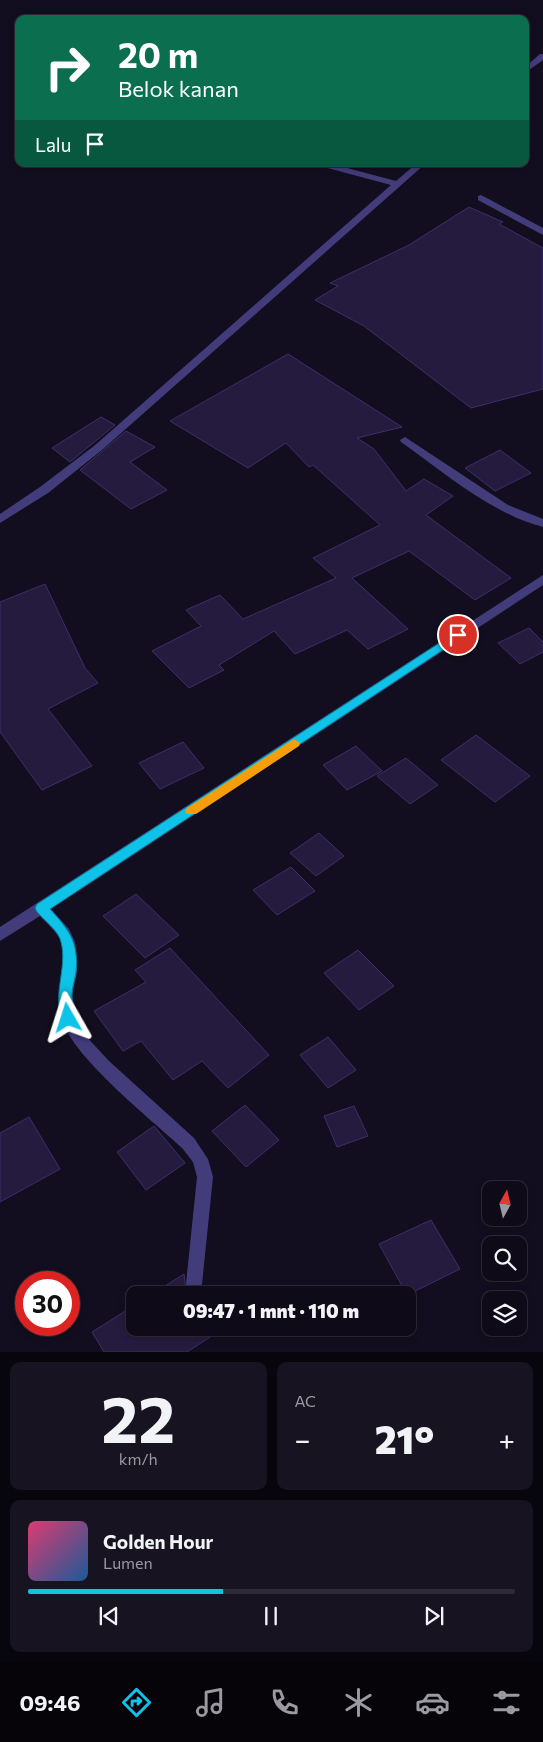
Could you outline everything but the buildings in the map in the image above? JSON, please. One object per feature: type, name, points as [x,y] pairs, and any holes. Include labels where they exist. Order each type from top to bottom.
[{"type":"street","points":[[529,68],[543,56]]},
{"type":"street","points":[[334,167],[397,184]]},
{"type":"street","points":[[0,519],[44,490],[98,448],[320,255],[417,167]]},
{"type":"street","points":[[481,198],[543,232]]},
{"type":"street","points":[[405,440],[478,492],[504,508],[543,523]]},
{"type":"street","points":[[0,935],[543,580]]},
{"type":"street","points":[[42,908],[64,933],[68,942],[70,971],[65,996],[68,1018],[79,1039],[104,1066],[188,1143],[200,1159],[205,1177],[194,1284]]},
{"type":"slow traffic","points":[[191,811],[294,743]]},
{"type":"route","points":[[68,1018],[65,996],[70,971],[68,942],[64,933],[42,908],[243,778],[458,635]]}]
